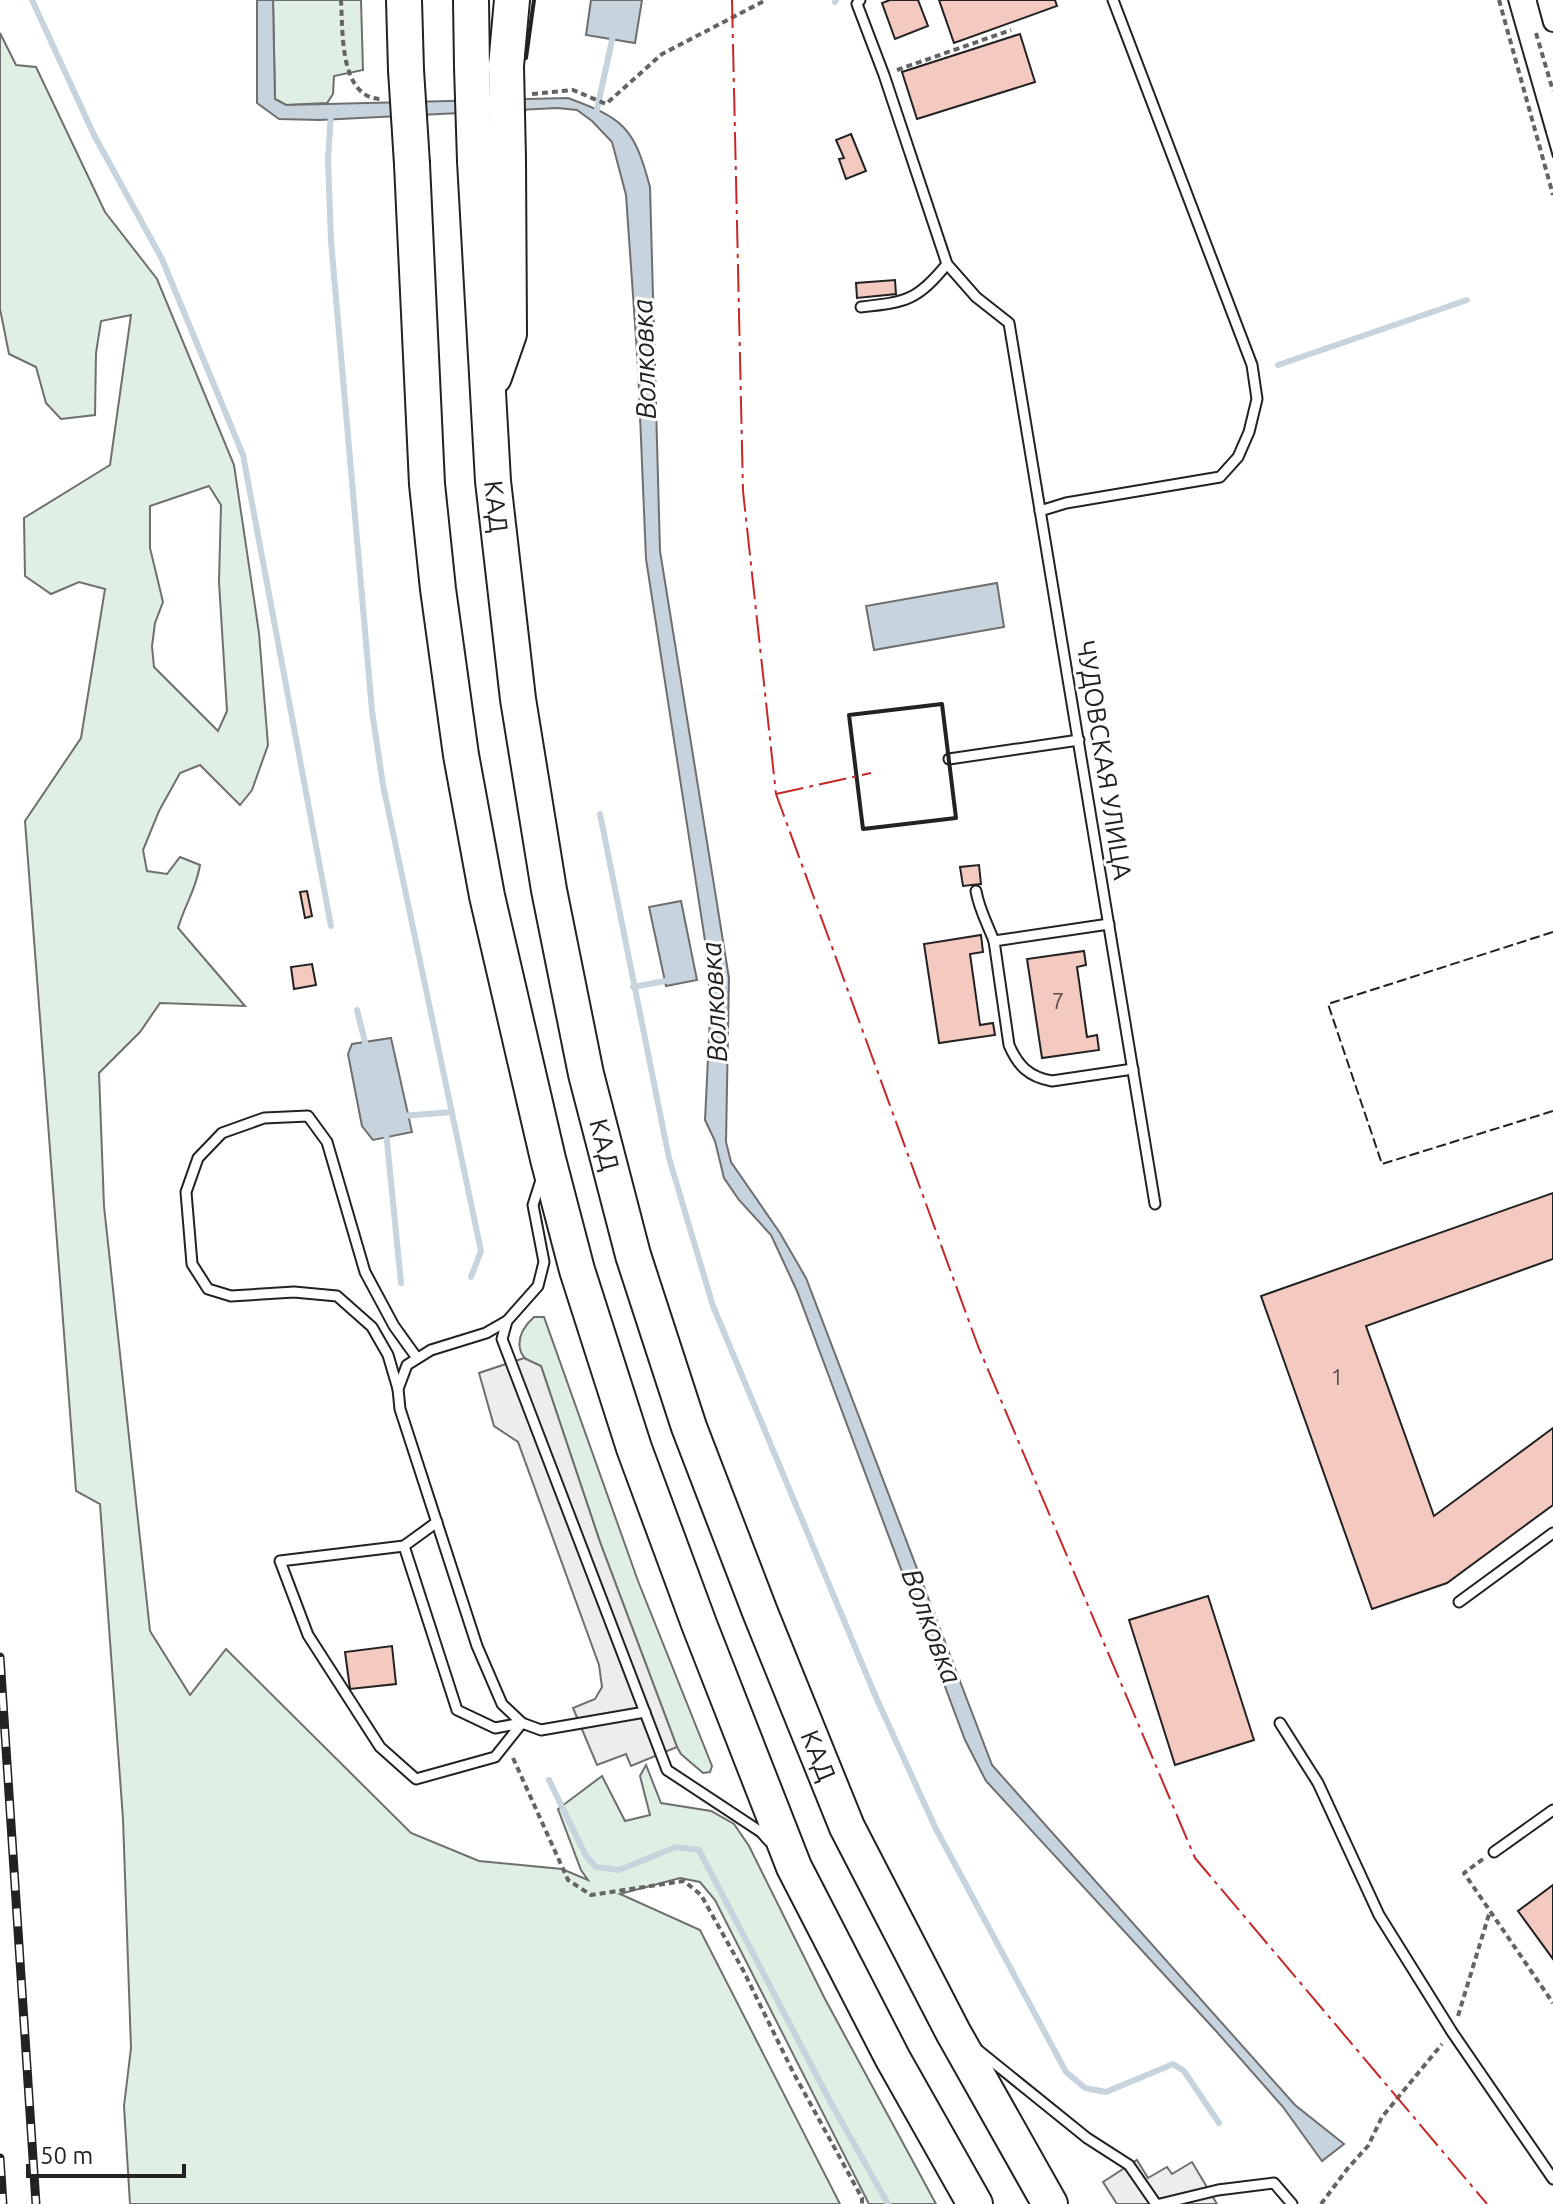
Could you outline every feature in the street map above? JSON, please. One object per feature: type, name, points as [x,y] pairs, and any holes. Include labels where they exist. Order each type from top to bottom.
[{"type":"highway","points":[[404,0],[427,484],[457,725],[487,896],[548,1159],[577,1270],[634,1448],[794,1867],[893,2059],[975,2204]]},
{"type":"highway","name":"КАД","points":[[471,0],[472,67],[492,160],[488,392],[502,581],[542,846],[586,1074],[633,1255],[689,1427],[847,1827],[953,2032],[1050,2204]]},
{"type":"highway","points":[[492,160],[512,0]]},
{"type":"street","points":[[1544,26],[1547,0]]},
{"type":"lane","points":[[860,0],[857,4],[947,264],[921,291],[904,302],[861,307]]},
{"type":"lane","points":[[1040,511],[1066,503],[1220,477],[1238,457],[1257,399],[1252,365],[1114,0]]},
{"type":"lane","name":"ЧУДОВСКАЯ УЛИЦА","points":[[947,264],[976,297],[1009,323],[1155,1204]]},
{"type":"lane","points":[[949,759],[1079,740]]},
{"type":"lane","points":[[976,891],[979,909],[986,918],[994,941],[1009,1045],[1026,1072],[1052,1081],[1133,1069]]},
{"type":"lane","points":[[994,941],[1109,924]]},
{"type":"lane","points":[[417,1358],[394,1326],[365,1272],[327,1142],[308,1116],[264,1118],[222,1133],[198,1158],[186,1192],[192,1264],[208,1289],[231,1296],[294,1292],[337,1296],[372,1327],[388,1355],[400,1409],[477,1646],[502,1704],[522,1723],[541,1730],[645,1712]]},
{"type":"lane","points":[[398,1389],[407,1365],[431,1350],[486,1333],[507,1321],[538,1286],[544,1262],[533,1205],[548,1159]]},
{"type":"lane","points":[[507,1321],[502,1339],[667,1770],[761,1832],[794,1867]]},
{"type":"lane","points":[[437,1522],[404,1546],[280,1561],[308,1635],[380,1747],[416,1779],[495,1757],[522,1723]]},
{"type":"lane","points":[[1459,1602],[1553,1533]]},
{"type":"lane","points":[[404,1546],[457,1710],[495,1728],[522,1723]]},
{"type":"lane","points":[[1280,1723],[1318,1783],[1379,1915],[1452,2032],[1553,2179]]},
{"type":"lane","points":[[1494,1852],[1553,1810]]},
{"type":"lane","points":[[953,2032],[1087,2138],[1129,2165],[1158,2204],[1218,2190],[1274,2183],[1292,2204]]},
{"type":"path","points":[[341,0],[345,51],[352,80],[358,90],[371,99]]},
{"type":"path","points":[[548,94],[573,90],[606,104],[662,54],[766,0]]},
{"type":"path","points":[[1499,0],[1553,195]]},
{"type":"path","points":[[1544,26],[1553,91]]},
{"type":"path","points":[[884,75],[1011,30]]},
{"type":"path","points":[[506,1743],[568,1880],[591,1895],[684,1881],[701,1895],[862,2198],[862,2204]]},
{"type":"path","points":[[1494,1852],[1464,1873],[1553,2003]]},
{"type":"path","points":[[1321,2204],[1368,2146],[1391,2105],[1452,2032],[1490,1911]]},
{"type":"green space","points":[[273,0],[361,0],[363,70],[334,76],[333,94],[327,103],[286,105],[275,99]]},
{"type":"green space","points":[[0,33],[16,65],[36,67],[105,212],[157,279],[234,465],[259,633],[268,745],[252,790],[240,805],[200,765],[180,773],[159,811],[143,850],[147,871],[167,874],[180,857],[200,865],[178,928],[245,1006],[160,1003],[140,1032],[99,1073],[104,1206],[150,1631],[190,1695],[226,1649],[411,1833],[479,1861],[562,1869],[588,1880],[581,1870],[558,1809],[602,1776],[625,1821],[650,1815],[640,1776],[646,1765],[661,1803],[711,1811],[734,1824],[749,1846],[825,1999],[936,2204],[869,2204],[715,1900],[700,1882],[680,1878],[620,1894],[700,1930],[840,2204],[130,2204],[124,2106],[131,2048],[123,1819],[100,1504],[76,1491],[25,821],[81,738],[105,589],[79,582],[51,594],[25,576],[24,518],[110,465],[131,315],[101,321],[96,353],[95,415],[61,419],[46,403],[36,367],[9,354],[0,309]],"holes":[[[209,486],[221,505],[219,582],[227,711],[218,731],[154,667],[152,646],[155,623],[163,602],[150,548],[150,506]]]},
{"type":"green space","points":[[534,1317],[544,1317],[638,1581],[712,1766],[710,1772],[703,1773],[677,1747],[600,1542],[541,1366],[532,1363],[521,1352],[520,1338]]},
{"type":"shaded area","points":[[524,1358],[541,1366],[600,1542],[677,1747],[631,1766],[626,1754],[597,1765],[573,1708],[595,1699],[602,1687],[599,1665],[518,1442],[494,1426],[479,1373]]},
{"type":"shaded area","points":[[1137,2160],[1148,2178],[1167,2167],[1172,2174],[1192,2162],[1217,2204],[1117,2204],[1103,2182]]},
{"type":"water","name":"Волковка","points":[[257,0],[273,0],[275,99],[286,105],[568,98],[603,112],[632,138],[650,187],[660,551],[729,978],[726,1142],[731,1162],[780,1233],[806,1278],[992,1765],[1295,2105],[1344,2144],[1322,2161],[1283,2107],[1216,2031],[986,1781],[965,1740],[797,1291],[771,1235],[739,1200],[724,1178],[715,1141],[705,1120],[710,1017],[708,960],[646,559],[638,367],[626,195],[612,142],[577,110],[557,108],[320,120],[279,119],[257,103]]},
{"type":"water","points":[[591,0],[642,0],[635,43],[586,35]]},
{"type":"water","points":[[997,583],[1004,627],[874,650],[866,606]]},
{"type":"water","points":[[681,901],[697,980],[666,986],[649,907]]},
{"type":"water","points":[[391,1038],[412,1132],[373,1140],[362,1126],[348,1054],[352,1044]]},
{"type":"building","points":[[918,0],[928,26],[895,39],[882,3]]},
{"type":"building","points":[[939,0],[1055,0],[1057,6],[954,43]]},
{"type":"building","points":[[1020,34],[1035,82],[917,119],[902,72]]},
{"type":"building","points":[[851,134],[866,171],[846,179],[839,159],[844,158],[836,140]]},
{"type":"building","points":[[895,280],[896,294],[857,298],[856,283]]},
{"type":"building","points":[[979,865],[981,884],[963,886],[960,867]]},
{"type":"building","points":[[307,891],[312,916],[305,918],[300,892]]},
{"type":"building","points":[[981,935],[983,952],[970,954],[980,1025],[993,1023],[995,1035],[939,1043],[924,944]]},
{"type":"building","points":[[1084,951],[1086,965],[1077,967],[1087,1037],[1097,1035],[1099,1050],[1042,1058],[1027,959]]},
{"type":"building","points":[[312,964],[316,985],[294,989],[291,967]]},
{"type":"building","points":[[1553,1193],[1553,1259],[1366,1326],[1434,1516],[1553,1428],[1553,1505],[1447,1583],[1372,1609],[1261,1296]]},
{"type":"building","points":[[1208,1596],[1254,1740],[1175,1765],[1129,1620]]},
{"type":"building","points":[[392,1646],[396,1684],[350,1689],[345,1652]]},
{"type":"building","points":[[1553,1885],[1553,1959],[1518,1911]]},
{"type":"waterway","points":[[32,0],[94,135],[162,259],[243,455],[331,926]]},
{"type":"waterway","points":[[596,114],[614,31]]},
{"type":"waterway","points":[[331,113],[328,159],[331,241],[372,711],[383,785],[481,1251],[471,1277]]},
{"type":"waterway","points":[[1278,365],[1467,300]]},
{"type":"waterway","points":[[600,814],[669,1158],[713,1306],[875,1695],[935,1827],[1066,2072],[1085,2088],[1106,2092],[1173,2064],[1184,2071],[1219,2123]]},
{"type":"waterway","points":[[633,987],[665,981]]},
{"type":"waterway","points":[[357,1010],[367,1050]]},
{"type":"waterway","points":[[402,1116],[452,1112]]},
{"type":"waterway","points":[[386,1131],[401,1283]]},
{"type":"waterway","points":[[549,1780],[586,1856],[596,1867],[619,1870],[676,1847],[699,1850],[831,2103],[888,2204]]},
{"type":"tram line","points":[[1508,0],[1553,157]]},
{"type":"railway","points":[[0,1657],[36,2204]]},
{"type":"railway","points":[[0,2158],[3,2204]]},
{"type":"fence","points":[[1553,932],[1328,1004],[1382,1164],[1553,1111]]},
{"type":"wall","points":[[526,58],[534,0]]},
{"type":"wall","points":[[942,704],[956,818],[863,829],[849,715],[942,704]]},
{"type":"power","points":[[732,0],[743,491],[776,794],[978,1346],[1195,1858],[1487,2204]]},
{"type":"power","points":[[776,794],[871,773]]}]
